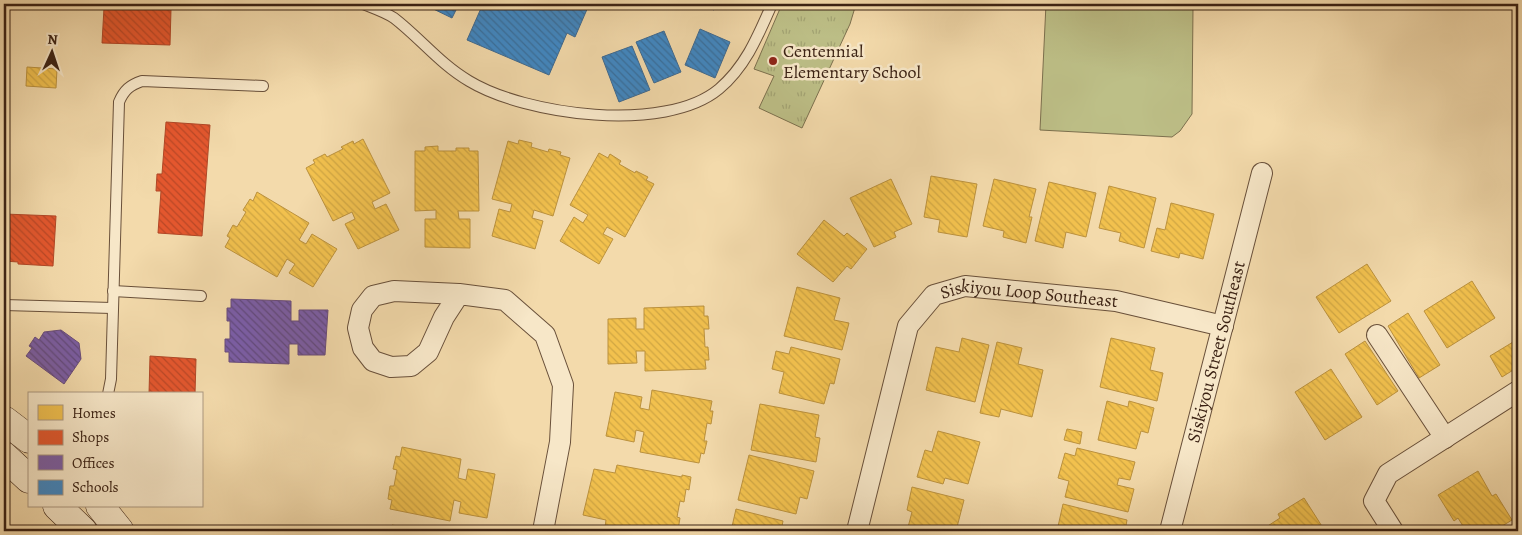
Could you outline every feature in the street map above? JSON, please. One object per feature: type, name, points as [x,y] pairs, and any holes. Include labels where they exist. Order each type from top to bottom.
[{"type":"main road","points":[[4,420],[28,438]]},
{"type":"main road","points":[[4,456],[28,478]]},
{"type":"main road","points":[[59,508],[83,531]]},
{"type":"main road","points":[[102,508],[120,531]]},
{"type":"street","name":"Siskiyou Street Southeast","points":[[1170,531],[1262,174]]},
{"type":"street","name":"Siskiyou Loop Southeast","points":[[857,531],[908,326],[934,295],[965,286],[1116,301],[1223,326]]},
{"type":"street","points":[[459,294],[444,317],[428,352],[411,366],[391,367],[373,361],[362,348],[358,328],[362,310],[373,296],[394,291],[459,294],[505,300],[544,335],[563,385],[560,442],[542,531]]},
{"type":"street","points":[[1378,335],[1445,438]]},
{"type":"street","points":[[1393,531],[1374,501],[1388,474],[1518,392]]},
{"type":"lane","points":[[363,4],[393,17],[441,62],[468,81],[496,95],[526,104],[581,114],[618,115],[663,112],[697,103],[718,91],[748,57],[772,4]]},
{"type":"lane","points":[[108,392],[111,379],[119,102],[123,93],[131,84],[142,81],[263,86]]},
{"type":"lane","points":[[113,291],[201,296]]},
{"type":"lane","points":[[4,305],[112,308]]},
{"type":"green space","points":[[782,4],[856,4],[850,24],[802,128],[759,108],[774,76],[754,69]]},
{"type":"green space","points":[[1046,4],[1193,8],[1192,114],[1180,131],[1172,137],[1040,130]]},
{"type":"building: Homes","points":[[27,67],[57,69],[56,88],[26,86]]},
{"type":"building: Homes","points":[[363,139],[390,193],[372,202],[375,209],[386,204],[399,230],[358,249],[345,224],[355,219],[352,212],[333,221],[306,168],[315,163],[313,160],[325,154],[327,157],[343,149],[341,147],[353,141],[354,144]]},
{"type":"building: Homes","points":[[519,140],[532,143],[531,147],[548,152],[549,149],[561,152],[560,155],[570,158],[553,216],[534,210],[532,218],[543,221],[535,249],[492,236],[499,209],[510,212],[512,204],[492,199],[508,141],[518,144]]},
{"type":"building: Homes","points":[[438,146],[438,151],[456,151],[456,148],[469,148],[469,151],[478,151],[479,211],[458,211],[459,219],[470,219],[470,248],[425,247],[425,219],[436,219],[436,210],[415,211],[415,151],[425,151],[425,147]]},
{"type":"building: Homes","points":[[599,153],[608,158],[610,154],[621,161],[619,164],[635,173],[636,171],[648,177],[646,180],[654,184],[625,237],[607,227],[603,234],[613,239],[599,264],[560,241],[574,217],[583,223],[588,215],[570,205]]},
{"type":"building: Homes","points":[[931,176],[977,184],[967,237],[938,232],[940,220],[924,217]]},
{"type":"building: Homes","points":[[891,179],[912,224],[894,232],[896,237],[874,247],[850,198]]},
{"type":"building: Homes","points":[[994,179],[1036,189],[1029,217],[1032,217],[1026,243],[1003,237],[1004,231],[983,226]]},
{"type":"building: Homes","points":[[1049,182],[1096,193],[1086,237],[1066,232],[1063,248],[1035,241]]},
{"type":"building: Homes","points":[[1109,186],[1156,198],[1144,248],[1119,241],[1121,233],[1099,228]]},
{"type":"building: Homes","points":[[257,192],[309,223],[299,240],[306,244],[312,234],[337,249],[313,287],[289,273],[295,264],[287,259],[277,277],[225,247],[230,238],[227,236],[233,225],[237,227],[246,212],[243,210],[250,199],[253,201]]},
{"type":"building: Homes","points":[[1171,203],[1214,214],[1203,259],[1180,253],[1179,258],[1151,251],[1157,228],[1165,230]]},
{"type":"building: Homes","points":[[824,220],[844,236],[847,233],[867,249],[851,269],[847,266],[833,282],[797,254]]},
{"type":"building: Homes","points":[[1367,264],[1391,301],[1339,333],[1316,297]]},
{"type":"building: Homes","points":[[1472,281],[1495,318],[1447,348],[1424,311]]},
{"type":"building: Homes","points":[[797,287],[840,298],[834,320],[849,323],[842,350],[784,336]]},
{"type":"building: Homes","points":[[704,306],[704,316],[708,316],[709,329],[704,329],[705,347],[708,347],[709,360],[705,360],[706,369],[645,371],[645,351],[636,351],[637,363],[608,364],[608,319],[636,318],[636,329],[644,329],[644,308]]},
{"type":"building: Homes","points":[[1408,313],[1440,365],[1419,378],[1388,326]]},
{"type":"building: Homes","points":[[962,338],[989,345],[975,402],[926,390],[936,347],[959,352]]},
{"type":"building: Homes","points":[[1111,338],[1155,348],[1150,370],[1163,373],[1157,401],[1100,387]]},
{"type":"building: Homes","points":[[1518,339],[1518,367],[1502,377],[1490,356]]},
{"type":"building: Homes","points":[[1365,341],[1398,391],[1377,405],[1345,354]]},
{"type":"building: Homes","points":[[997,342],[1022,348],[1018,364],[1043,370],[1032,417],[1001,409],[999,417],[980,413]]},
{"type":"building: Homes","points":[[791,347],[840,359],[834,384],[830,383],[824,404],[779,393],[784,372],[772,369],[776,351],[789,354]]},
{"type":"building: Homes","points":[[1331,369],[1362,417],[1325,440],[1295,392]]},
{"type":"building: Homes","points":[[652,390],[712,401],[710,411],[713,411],[711,424],[707,423],[704,441],[707,441],[704,454],[701,453],[699,463],[640,452],[644,432],[636,430],[634,442],[606,436],[615,392],[642,397],[640,408],[649,410]]},
{"type":"building: Homes","points":[[1107,401],[1128,407],[1129,401],[1154,408],[1148,433],[1141,431],[1136,449],[1098,440]]},
{"type":"building: Homes","points":[[760,404],[819,415],[815,437],[820,438],[816,462],[751,450]]},
{"type":"building: Homes","points":[[1067,429],[1082,432],[1080,444],[1064,440]]},
{"type":"building: Homes","points":[[938,431],[980,442],[968,484],[945,478],[943,484],[917,477],[925,450],[932,452]]},
{"type":"building: Homes","points":[[402,447],[461,459],[458,478],[466,480],[468,469],[495,474],[487,518],[459,513],[461,502],[454,500],[450,521],[390,509],[392,500],[388,499],[390,486],[394,486],[397,470],[393,469],[396,456],[400,457]]},
{"type":"building: Homes","points":[[1077,448],[1135,462],[1130,480],[1119,478],[1117,485],[1134,489],[1128,512],[1065,497],[1069,481],[1058,478],[1065,453],[1075,456]]},
{"type":"building: Homes","points":[[749,455],[814,471],[807,499],[800,497],[796,514],[738,500]]},
{"type":"building: Homes","points":[[617,465],[691,477],[689,490],[686,489],[684,502],[680,501],[677,517],[680,518],[678,530],[680,531],[625,531],[605,527],[606,520],[583,515],[594,469],[615,473]]},
{"type":"building: Homes","points":[[1478,471],[1492,496],[1496,494],[1512,520],[1494,531],[1466,531],[1458,518],[1454,521],[1438,495]]},
{"type":"building: Homes","points":[[912,487],[964,500],[956,531],[907,531],[912,512],[907,510]]},
{"type":"building: Homes","points":[[1304,498],[1325,531],[1260,531],[1280,518],[1278,514]]},
{"type":"building: Homes","points":[[1063,504],[1127,520],[1125,531],[1057,531]]},
{"type":"building: Homes","points":[[736,509],[783,521],[781,531],[731,531]]},
{"type":"building: Homes","points":[[4,523],[12,531],[4,531]]},
{"type":"building: Homes","points":[[392,525],[425,531],[391,531]]},
{"type":"building: Shops","points":[[104,8],[171,9],[170,45],[102,43]]},
{"type":"building: Shops","points":[[166,122],[210,125],[202,236],[158,233],[161,191],[156,191],[157,174],[162,174]]},
{"type":"building: Shops","points":[[4,214],[56,216],[53,266],[18,264],[18,262],[4,261]]},
{"type":"building: Shops","points":[[150,356],[196,359],[195,392],[149,392]]},
{"type":"building: Offices","points":[[231,299],[291,301],[291,321],[299,321],[299,310],[328,310],[325,355],[298,355],[298,344],[289,344],[289,364],[229,362],[229,352],[225,352],[225,339],[230,339],[230,321],[227,321],[227,308],[231,308]]},
{"type":"building: Offices","points":[[61,330],[79,343],[81,359],[64,384],[26,356],[32,348],[29,346],[35,337],[39,340],[44,332]]},
{"type":"building: Schools","points":[[423,4],[459,4],[452,18]]},
{"type":"building: Schools","points":[[476,4],[595,4],[592,9],[588,7],[575,37],[567,33],[549,75],[467,40],[482,6]]},
{"type":"building: Schools","points":[[700,4],[717,4],[714,10]]},
{"type":"building: Schools","points":[[700,29],[730,42],[715,78],[685,65]]},
{"type":"building: Schools","points":[[664,31],[681,72],[654,83],[636,42]]},
{"type":"building: Schools","points":[[632,46],[650,90],[619,102],[602,57]]},
{"type":"place","name":"Centennial Elementary School","points":[[773,61]]}]
